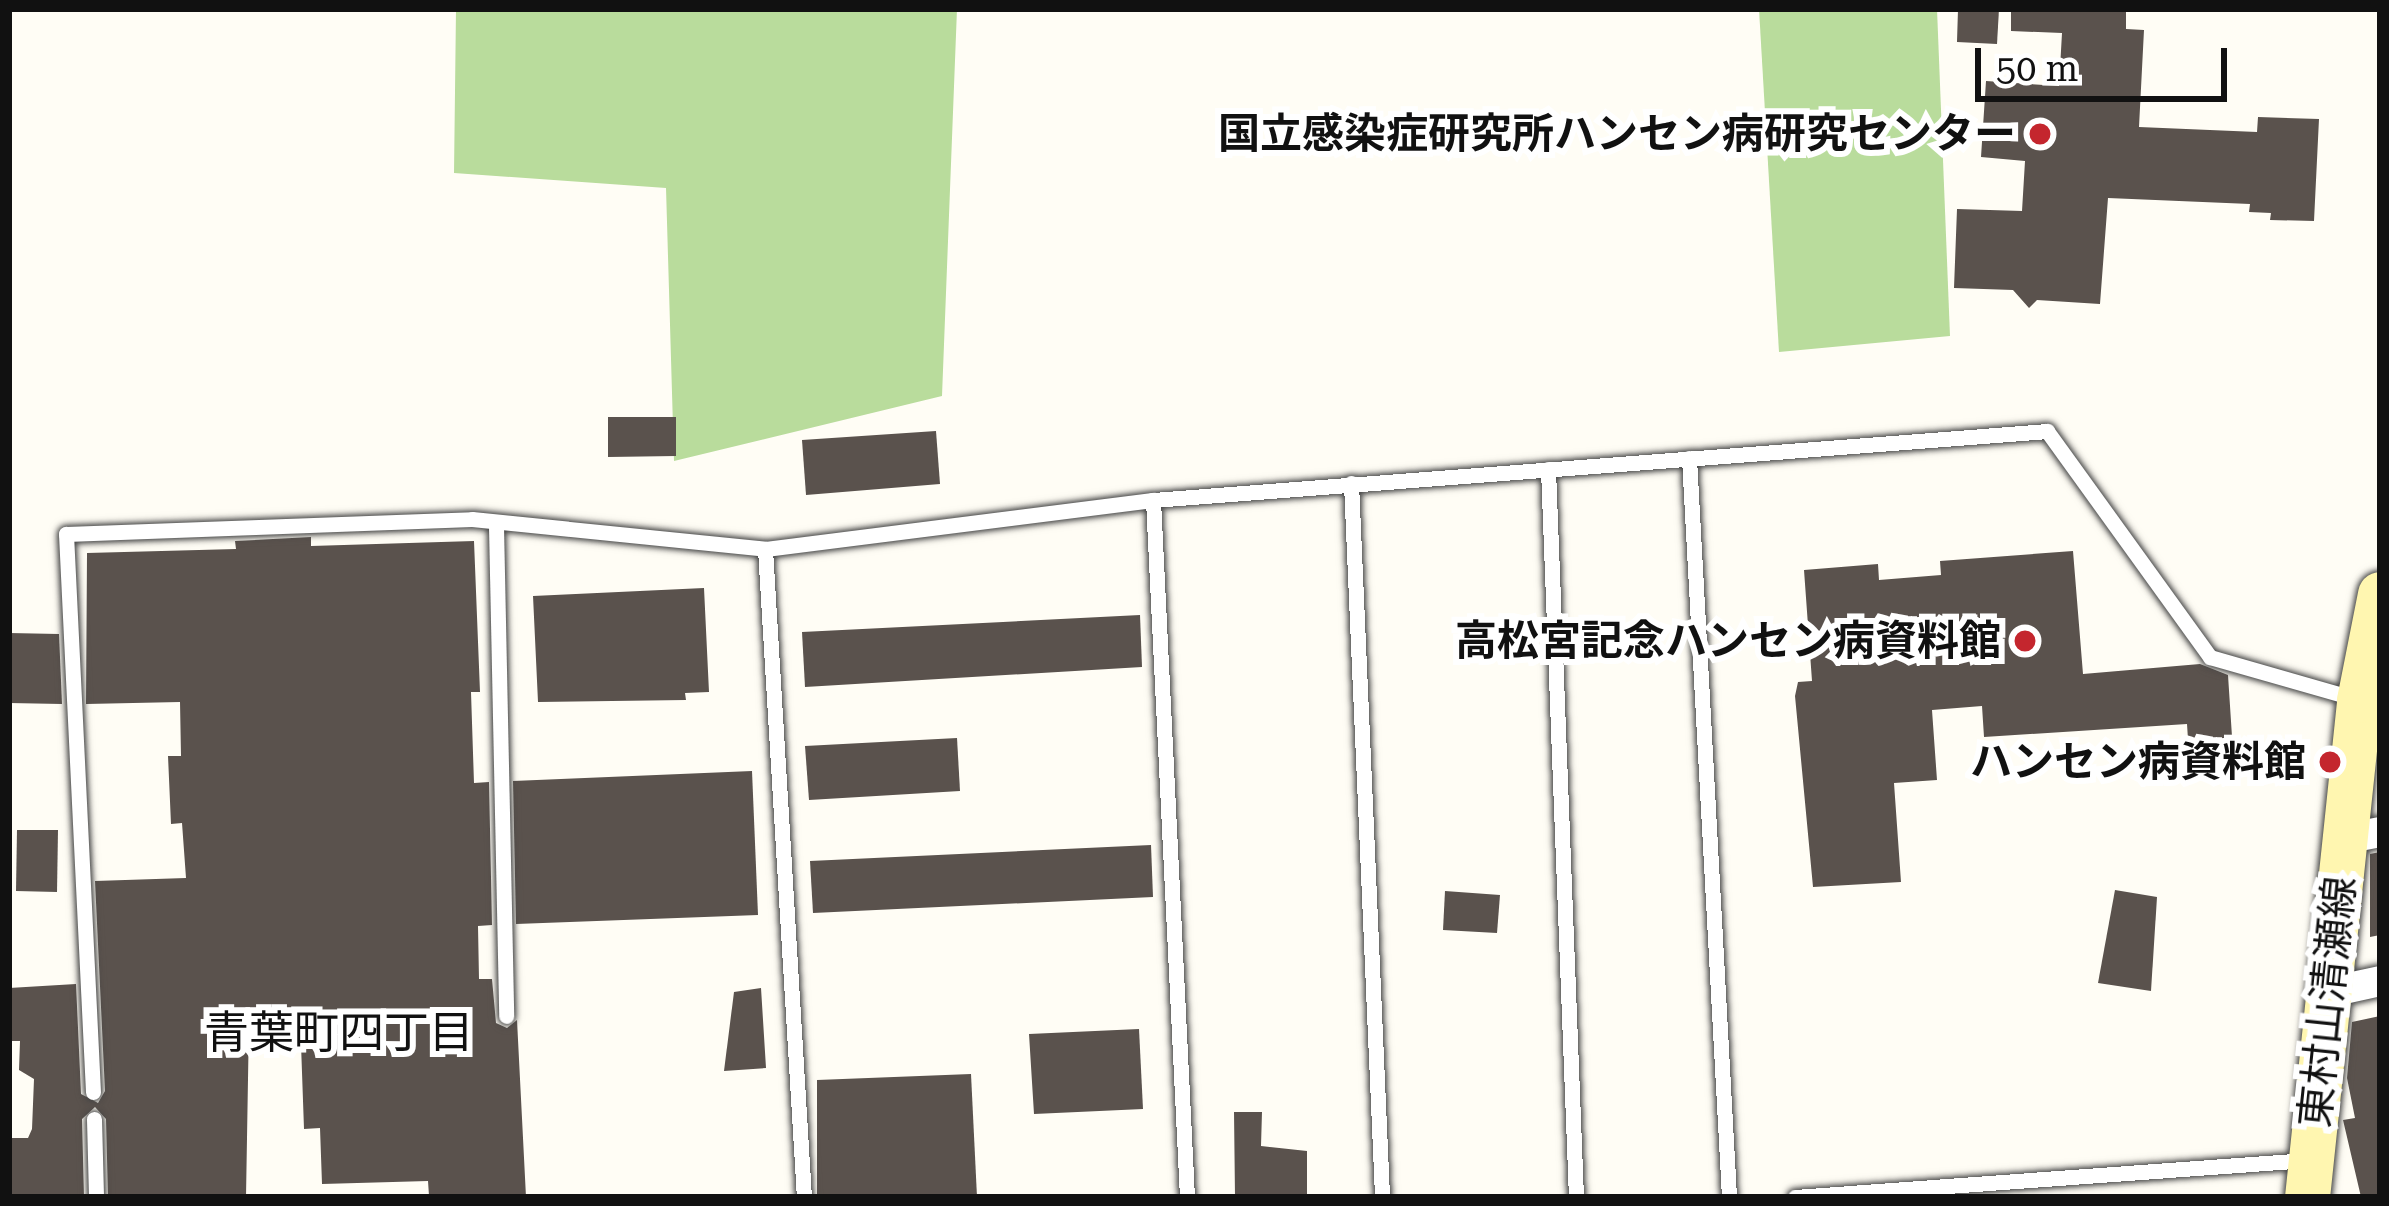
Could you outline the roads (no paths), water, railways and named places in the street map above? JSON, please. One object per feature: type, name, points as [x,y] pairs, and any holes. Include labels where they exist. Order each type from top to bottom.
[{"type":"main road","name":"東村山清瀬線","points":[[2310,1178],[2330,992],[2362,836],[2359,700],[2380,594]]},
{"type":"street","points":[[2330,992],[2380,981]]},
{"type":"lane","points":[[93,1091],[67,534],[472,519],[496,526],[765,549],[1153,500],[2047,431],[2210,656],[2359,700]]},
{"type":"lane","points":[[1689,458],[1729,1197]]},
{"type":"lane","points":[[1548,469],[1576,1197]]},
{"type":"lane","points":[[1351,483],[1382,1197]]},
{"type":"lane","points":[[1153,500],[1187,1197]]},
{"type":"lane","points":[[496,526],[506,1016]]},
{"type":"lane","points":[[765,549],[804,1197]]},
{"type":"lane","points":[[94,1119],[96,1197]]},
{"type":"lane","points":[[1796,1197],[2310,1178]]},
{"type":"place","name":"国立感染症研究所ハンセン病研究センター","points":[[2040,134]]},
{"type":"place","name":"高松宮記念ハンセン病資料館","points":[[2025,641]]},
{"type":"place","name":"ハンセン病資料館","points":[[2330,762]]},
{"type":"district","name":"青葉町四丁目","points":[[339,1033]]}]
